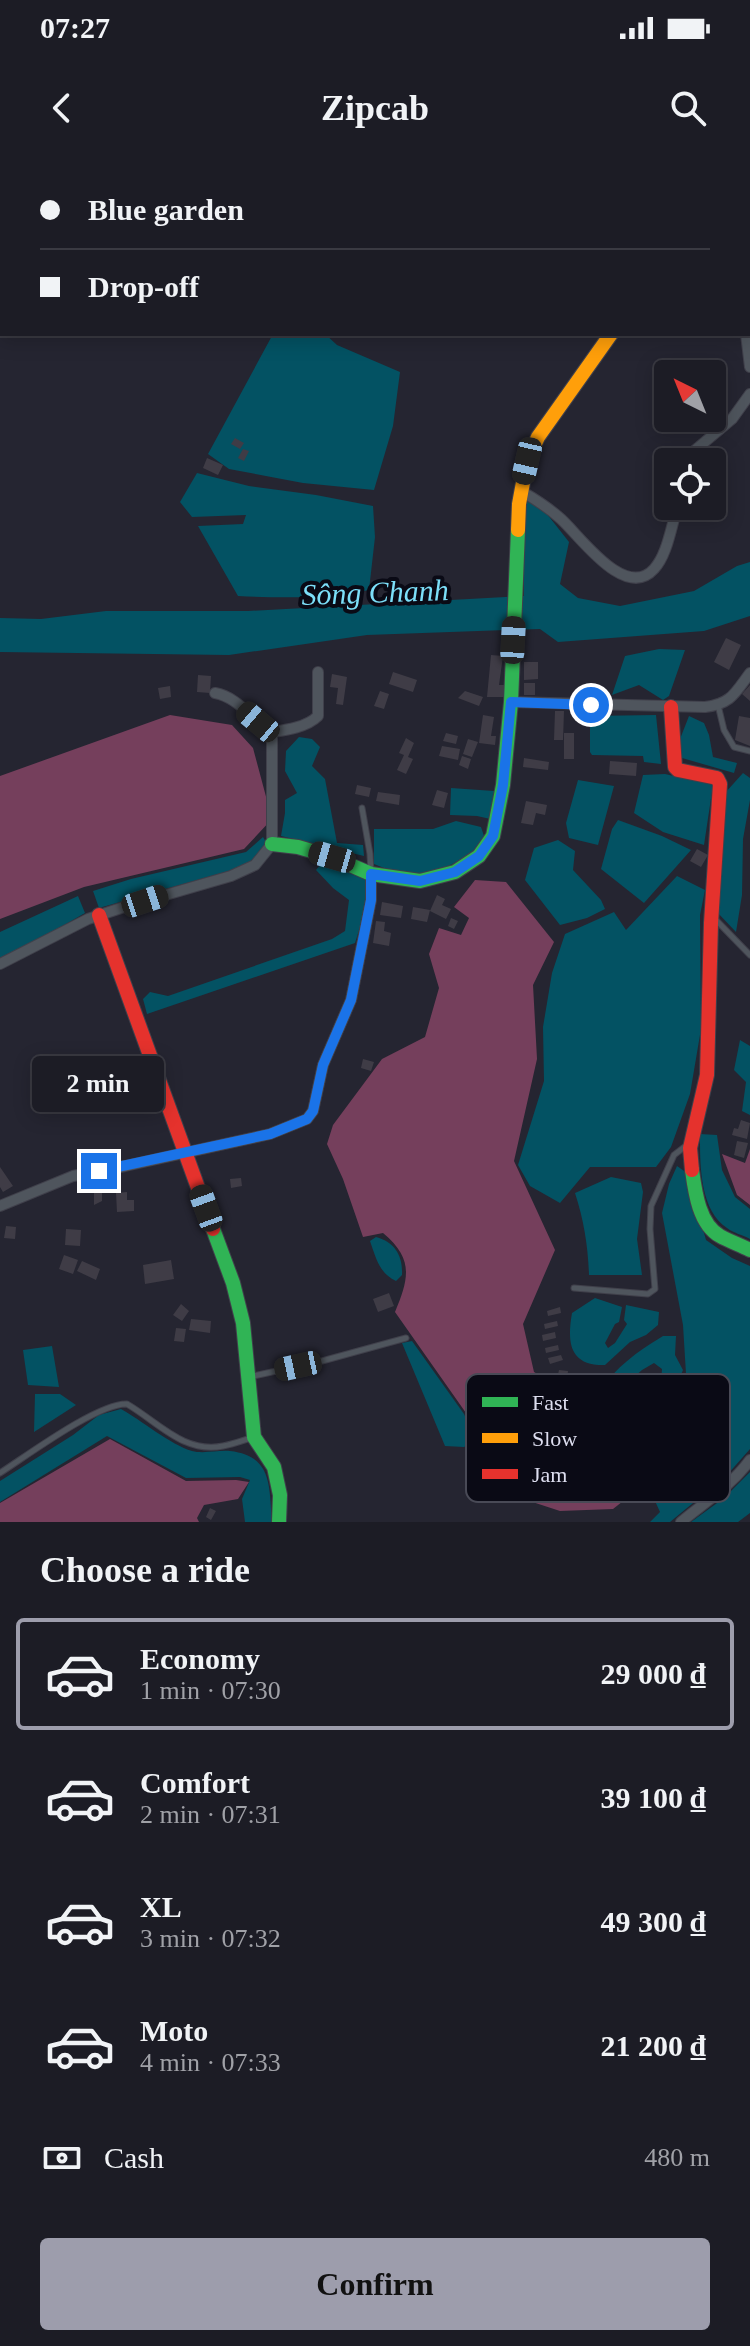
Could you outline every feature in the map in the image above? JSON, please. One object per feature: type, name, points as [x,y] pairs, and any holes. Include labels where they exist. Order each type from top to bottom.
[{"type":"street","points":[[272,844],[298,847],[332,857],[371,874],[420,881],[455,872],[479,856],[493,836],[503,785],[511,702],[521,491],[527,461],[538,437],[610,336]]},
{"type":"street","points":[[746,336],[750,367]]},
{"type":"street","points":[[698,448],[732,419],[750,394]]},
{"type":"street","points":[[521,491],[561,519],[608,566],[633,578],[647,575],[655,568],[674,520]]},
{"type":"street","points":[[272,732],[316,719],[319,712],[318,672]]},
{"type":"street","points":[[511,702],[705,707],[731,699],[750,673]]},
{"type":"street","points":[[215,693],[233,699],[272,732]]},
{"type":"street","points":[[671,707],[675,767],[717,778],[720,784],[711,915],[707,1075],[690,1158],[700,1210],[712,1232],[750,1250]]},
{"type":"street","points":[[0,964],[99,915],[231,876],[255,865],[272,844],[272,732]]},
{"type":"street","points":[[0,1206],[73,1176],[270,1134],[307,1119],[313,1111],[323,1065],[351,1000],[371,900],[371,874]]},
{"type":"street","points":[[99,915],[233,1283],[243,1323],[254,1437],[274,1467],[280,1495],[279,1522]]},
{"type":"street","points":[[730,1483],[750,1460]]},
{"type":"street","points":[[681,1522],[708,1502]]},
{"type":"lane","points":[[718,705],[724,730],[734,747],[750,751]]},
{"type":"lane","points":[[362,808],[371,874]]},
{"type":"lane","points":[[711,915],[750,955]]},
{"type":"lane","points":[[574,1288],[648,1294],[655,1289],[651,1206],[674,1155],[692,1140]]},
{"type":"lane","points":[[248,1377],[406,1338]]},
{"type":"lane","points":[[0,1473],[106,1407],[117,1404],[127,1404],[178,1440],[193,1446],[221,1447],[254,1437]]},
{"type":"shaded area","points":[[170,715],[232,725],[253,748],[272,819],[244,849],[84,887],[0,919],[0,776]]},
{"type":"shaded area","points":[[475,880],[506,882],[554,942],[533,985],[537,1059],[514,1161],[555,1250],[523,1324],[534,1372],[537,1374],[466,1374],[466,1413],[395,1312],[406,1279],[404,1260],[383,1233],[363,1237],[327,1144],[333,1125],[382,1059],[425,1037],[439,988],[429,954],[439,928],[461,935],[469,918],[454,907]]},
{"type":"shaded area","points":[[750,1149],[750,1205],[737,1195],[722,1154],[745,1163]]},
{"type":"shaded area","points":[[110,1439],[186,1481],[249,1482],[238,1499],[204,1505],[197,1518],[199,1522],[0,1522],[0,1503]]},
{"type":"shaded area","points":[[533,1502],[622,1502],[613,1509],[560,1511]]},
{"type":"water","points":[[272,336],[327,336],[337,345],[400,372],[393,426],[374,490],[303,483],[229,469],[208,454]]},
{"type":"water","points":[[197,473],[249,486],[373,506],[375,537],[369,590],[320,596],[238,596],[198,526],[243,524],[246,515],[192,517],[180,502]]},
{"type":"water","points":[[524,499],[547,514],[569,542],[560,584],[578,598],[620,606],[694,591],[737,566],[750,562],[750,616],[704,631],[558,642],[540,629],[367,635],[229,655],[0,652],[0,618],[41,619],[106,611],[248,611],[524,596]]},
{"type":"water","points":[[659,649],[685,650],[669,696],[663,700],[639,685],[612,695],[625,656]]},
{"type":"water","points":[[656,715],[661,764],[644,762],[643,756],[592,755],[590,752],[590,716]]},
{"type":"water","points":[[689,716],[704,723],[713,757],[737,763],[734,773],[682,758],[680,739]]},
{"type":"water","points":[[299,737],[312,739],[320,747],[312,766],[325,779],[337,843],[363,845],[364,856],[281,836],[285,800],[297,793],[285,771],[286,751]]},
{"type":"water","points":[[743,773],[750,778],[750,800],[743,839],[742,895],[736,932],[717,912],[725,793]]},
{"type":"water","points":[[665,774],[713,785],[704,845],[663,832],[634,813],[643,775]]},
{"type":"water","points":[[578,780],[614,786],[598,845],[569,838],[566,823]]},
{"type":"water","points":[[451,788],[494,791],[498,794],[495,820],[450,815]]},
{"type":"water","points":[[618,820],[691,850],[644,903],[601,869],[612,829]]},
{"type":"water","points":[[456,821],[481,827],[484,836],[480,848],[453,864],[434,872],[414,875],[374,864],[374,829],[433,829]]},
{"type":"water","points":[[263,837],[266,842],[259,856],[239,868],[99,908],[93,891],[246,852]]},
{"type":"water","points":[[558,840],[575,851],[573,870],[601,900],[605,909],[587,918],[560,925],[525,880],[534,848]]},
{"type":"water","points":[[321,864],[365,877],[367,905],[355,943],[147,1014],[143,999],[150,992],[168,996],[332,939],[345,931],[349,900],[316,870]]},
{"type":"water","points":[[677,876],[705,890],[700,915],[701,1029],[690,1094],[671,1147],[656,1167],[590,1167],[560,1203],[530,1186],[518,1165],[544,1081],[543,1027],[552,973],[565,934],[614,912],[626,930]]},
{"type":"water","points":[[78,896],[85,913],[0,962],[0,932]]},
{"type":"water","points":[[740,1040],[750,1046],[750,1115],[742,1111],[746,1082],[734,1070]]},
{"type":"water","points":[[700,1134],[717,1135],[722,1170],[735,1197],[750,1209],[750,1239],[727,1228],[711,1210],[703,1185]]},
{"type":"water","points":[[677,1166],[687,1173],[706,1240],[750,1266],[750,1449],[730,1472],[730,1374],[686,1374],[683,1325],[662,1213]]},
{"type":"water","points":[[611,1177],[641,1183],[643,1192],[637,1239],[642,1275],[589,1275],[585,1234],[575,1193]]},
{"type":"water","points":[[376,1237],[393,1246],[399,1256],[402,1275],[396,1281],[386,1274],[376,1259],[370,1241]]},
{"type":"water","points":[[595,1298],[622,1307],[619,1322],[605,1343],[608,1348],[627,1324],[624,1320],[626,1305],[659,1312],[658,1325],[630,1342],[605,1365],[584,1361],[577,1357],[571,1342],[572,1313]]},
{"type":"water","points":[[663,1336],[676,1336],[675,1355],[683,1370],[681,1374],[662,1374],[662,1369],[654,1363],[638,1374],[614,1374]]},
{"type":"water","points":[[412,1341],[464,1414],[466,1446],[445,1446],[402,1343]]},
{"type":"water","points":[[52,1346],[59,1387],[28,1385],[23,1350]]},
{"type":"water","points":[[35,1394],[60,1394],[76,1405],[34,1432]]},
{"type":"water","points":[[121,1409],[184,1448],[196,1452],[230,1451],[254,1459],[261,1466],[269,1485],[272,1522],[245,1522],[242,1499],[250,1480],[240,1477],[186,1478],[107,1436],[0,1502],[0,1481],[99,1415]]},
{"type":"water","points":[[750,1472],[750,1513],[738,1522],[691,1522],[718,1502],[730,1502],[730,1492]]},
{"type":"water","points":[[655,1502],[694,1502],[670,1522],[650,1522],[660,1512]]},
{"type":"building","points":[[235,438],[244,443],[240,449],[231,444]]},
{"type":"building","points":[[243,449],[249,451],[244,461],[238,458]]},
{"type":"building","points":[[207,458],[223,465],[218,475],[203,468]]},
{"type":"building","points":[[726,638],[741,645],[729,670],[714,662]]},
{"type":"building","points":[[491,655],[503,656],[499,685],[509,685],[509,697],[487,697]]},
{"type":"building","points":[[524,662],[538,662],[538,679],[524,680]]},
{"type":"building","points":[[393,672],[417,680],[413,692],[389,684]]},
{"type":"building","points":[[332,674],[347,677],[343,705],[336,704],[338,688],[330,687]]},
{"type":"building","points":[[198,675],[211,676],[210,693],[197,692]]},
{"type":"building","points":[[524,683],[535,683],[535,695],[524,695]]},
{"type":"building","points":[[750,685],[750,701],[742,694]]},
{"type":"building","points":[[170,686],[171,697],[160,699],[158,688]]},
{"type":"building","points":[[380,691],[389,694],[384,709],[374,706]]},
{"type":"building","points":[[465,691],[483,697],[479,706],[458,698]]},
{"type":"building","points":[[555,711],[564,711],[563,740],[554,740]]},
{"type":"building","points":[[483,715],[494,717],[491,736],[496,736],[495,745],[479,743]]},
{"type":"building","points":[[739,716],[750,718],[750,746],[735,740]]},
{"type":"building","points":[[446,733],[458,736],[456,744],[443,741]]},
{"type":"building","points":[[564,733],[574,733],[574,759],[564,759]]},
{"type":"building","points":[[406,738],[414,743],[408,757],[413,759],[406,774],[397,770],[404,755],[399,753]]},
{"type":"building","points":[[468,739],[478,742],[472,757],[463,754]]},
{"type":"building","points":[[442,746],[460,749],[458,760],[439,756]]},
{"type":"building","points":[[462,756],[471,759],[468,769],[459,765]]},
{"type":"building","points":[[524,758],[549,762],[548,770],[523,767]]},
{"type":"building","points":[[610,761],[637,763],[636,776],[609,774]]},
{"type":"building","points":[[357,785],[371,788],[369,797],[355,794]]},
{"type":"building","points":[[437,790],[448,793],[444,808],[432,805]]},
{"type":"building","points":[[378,792],[400,795],[399,805],[376,801]]},
{"type":"building","points":[[526,801],[547,805],[545,815],[536,813],[533,825],[521,823]]},
{"type":"building","points":[[697,849],[708,855],[701,867],[690,861]]},
{"type":"building","points":[[437,895],[445,899],[442,905],[451,909],[446,919],[430,911]]},
{"type":"building","points":[[382,902],[403,906],[401,918],[380,915]]},
{"type":"building","points":[[413,907],[430,910],[427,922],[411,919]]},
{"type":"building","points":[[451,918],[458,921],[454,929],[448,926]]},
{"type":"building","points":[[376,921],[385,922],[384,931],[391,933],[389,946],[373,943]]},
{"type":"building","points":[[363,1059],[374,1062],[371,1071],[361,1068]]},
{"type":"building","points":[[741,1120],[750,1123],[747,1139],[732,1135]]},
{"type":"building","points":[[737,1141],[748,1143],[744,1158],[734,1155]]},
{"type":"building","points":[[0,1167],[13,1186],[3,1192],[0,1187]]},
{"type":"building","points":[[241,1178],[242,1186],[231,1188],[230,1179]]},
{"type":"building","points":[[102,1192],[102,1201],[94,1205],[94,1193]]},
{"type":"building","points":[[127,1192],[127,1200],[134,1200],[134,1211],[117,1212],[116,1193]]},
{"type":"building","points":[[6,1226],[16,1227],[15,1239],[4,1238]]},
{"type":"building","points":[[66,1229],[81,1230],[80,1246],[65,1245]]},
{"type":"building","points":[[64,1255],[78,1260],[73,1274],[59,1269]]},
{"type":"building","points":[[171,1260],[174,1279],[145,1284],[143,1265]]},
{"type":"building","points":[[82,1261],[100,1269],[96,1280],[77,1271]]},
{"type":"building","points":[[389,1293],[394,1306],[378,1312],[373,1299]]},
{"type":"building","points":[[181,1304],[189,1311],[182,1321],[173,1315]]},
{"type":"building","points":[[560,1307],[561,1313],[548,1316],[547,1311]]},
{"type":"building","points":[[191,1319],[211,1321],[210,1333],[189,1330]]},
{"type":"building","points":[[557,1321],[558,1326],[545,1329],[544,1324]]},
{"type":"building","points":[[176,1328],[186,1329],[184,1342],[174,1341]]},
{"type":"building","points":[[555,1332],[556,1338],[543,1341],[542,1335]]},
{"type":"building","points":[[558,1345],[559,1350],[546,1353],[545,1348]]},
{"type":"building","points":[[561,1355],[563,1360],[550,1364],[548,1358]]},
{"type":"building","points":[[210,1508],[216,1511],[211,1520],[206,1517]]},
{"type":"traffic: fast","points":[[272,844],[298,847],[332,857],[371,874],[420,881],[455,872],[479,856],[493,836],[503,785],[511,702],[518,530]]},
{"type":"traffic: fast","points":[[692,1170],[699,1207],[707,1224],[720,1236],[750,1250]]},
{"type":"traffic: fast","points":[[213,1229],[233,1283],[243,1323],[254,1437],[274,1467],[280,1495],[279,1522]]},
{"type":"traffic: slow","points":[[518,530],[527,461],[538,437],[610,336]]},
{"type":"traffic: jam","points":[[671,707],[675,767],[717,778],[720,784],[711,923],[707,1075],[690,1148],[692,1170]]},
{"type":"traffic: jam","points":[[99,915],[213,1229]]},
{"type":"route","points":[[99,1171],[270,1134],[307,1119],[313,1111],[323,1065],[351,1000],[371,900],[371,874],[420,881],[455,872],[479,856],[493,836],[503,785],[511,702],[591,705]]},
{"type":"water label","name":"Sông Chanh","points":[[375,592]]}]
